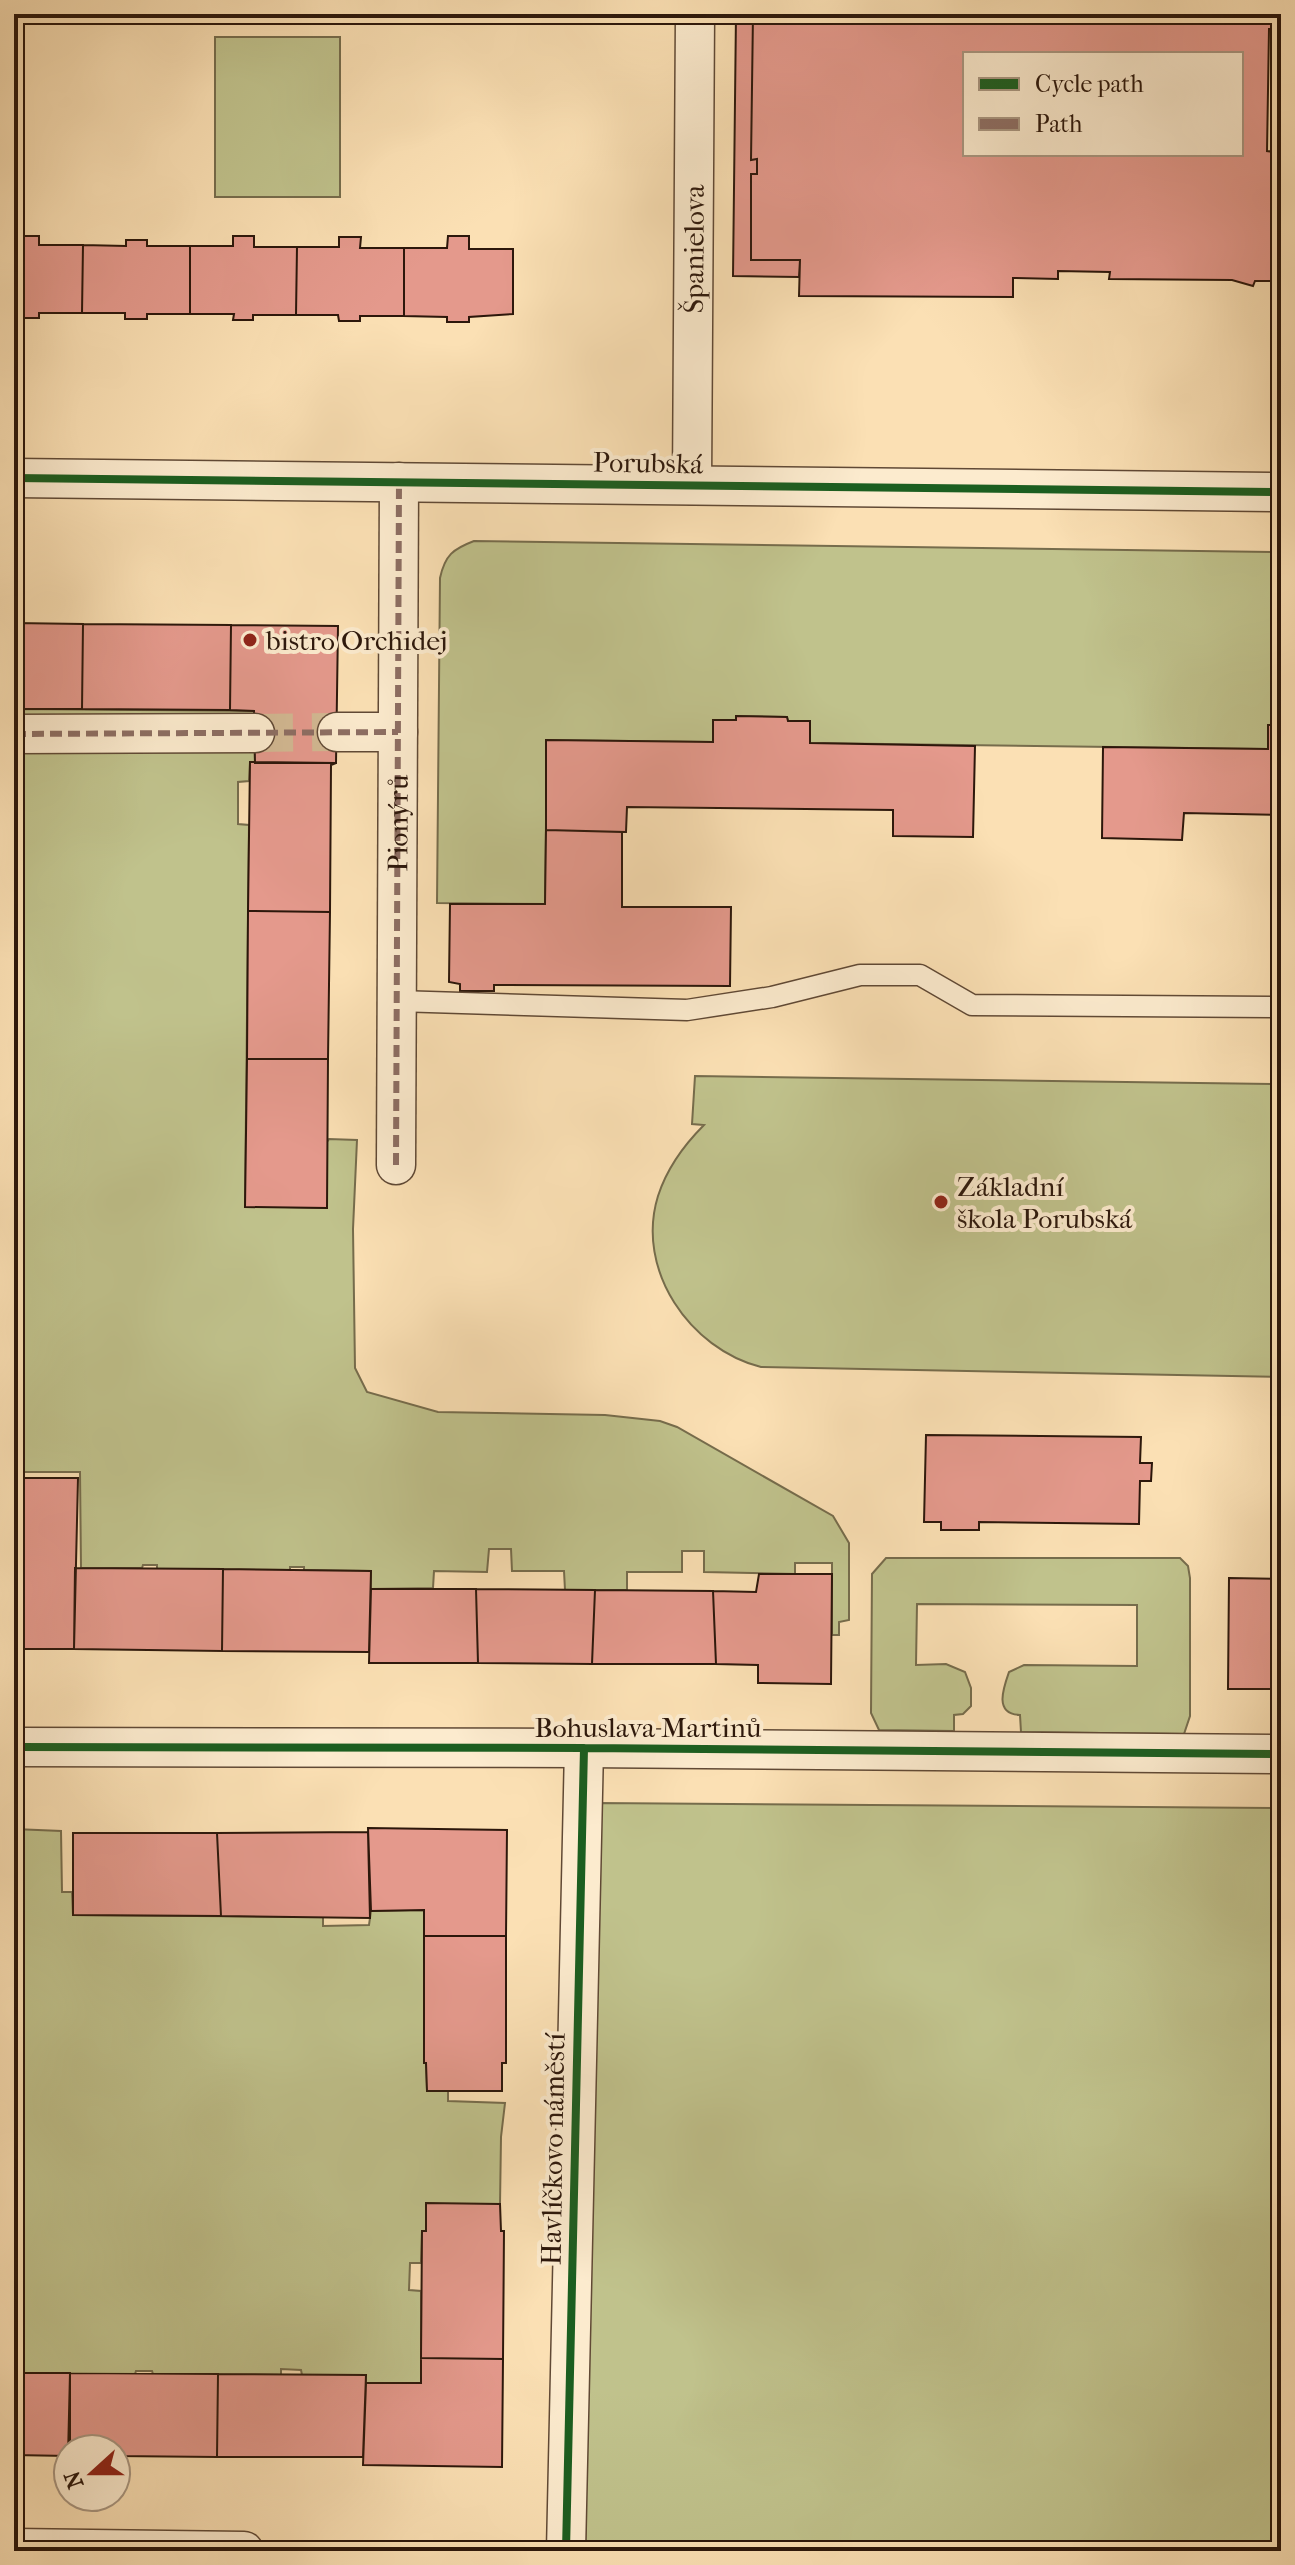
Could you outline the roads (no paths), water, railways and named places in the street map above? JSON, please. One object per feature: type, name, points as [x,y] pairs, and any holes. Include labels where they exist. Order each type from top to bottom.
[{"type":"street","name":"Španielova","points":[[692,485],[695,14]]},
{"type":"street","name":"Porubská","points":[[14,478],[1281,492]]},
{"type":"street","name":"Pionýrů","points":[[396,1165],[399,482]]},
{"type":"street","points":[[337,732],[398,732]]},
{"type":"street","points":[[14,734],[255,733]]},
{"type":"street","name":"Bohuslava Martinů","points":[[14,1747],[1281,1754]]},
{"type":"street","name":"Havlíčkovo náměstí","points":[[566,2551],[584,1748]]},
{"type":"street","points":[[14,2548],[244,2551]]},
{"type":"lane","points":[[397,1001],[687,1010],[772,997],[860,975],[920,975],[972,1005],[1281,1007]]},
{"type":"tunnel","points":[[255,733],[337,732]]},
{"type":"place","name":"bistro Orchidej","points":[[250,640]]},
{"type":"place","name":"Základní škola Porubská","points":[[941,1202]]}]
